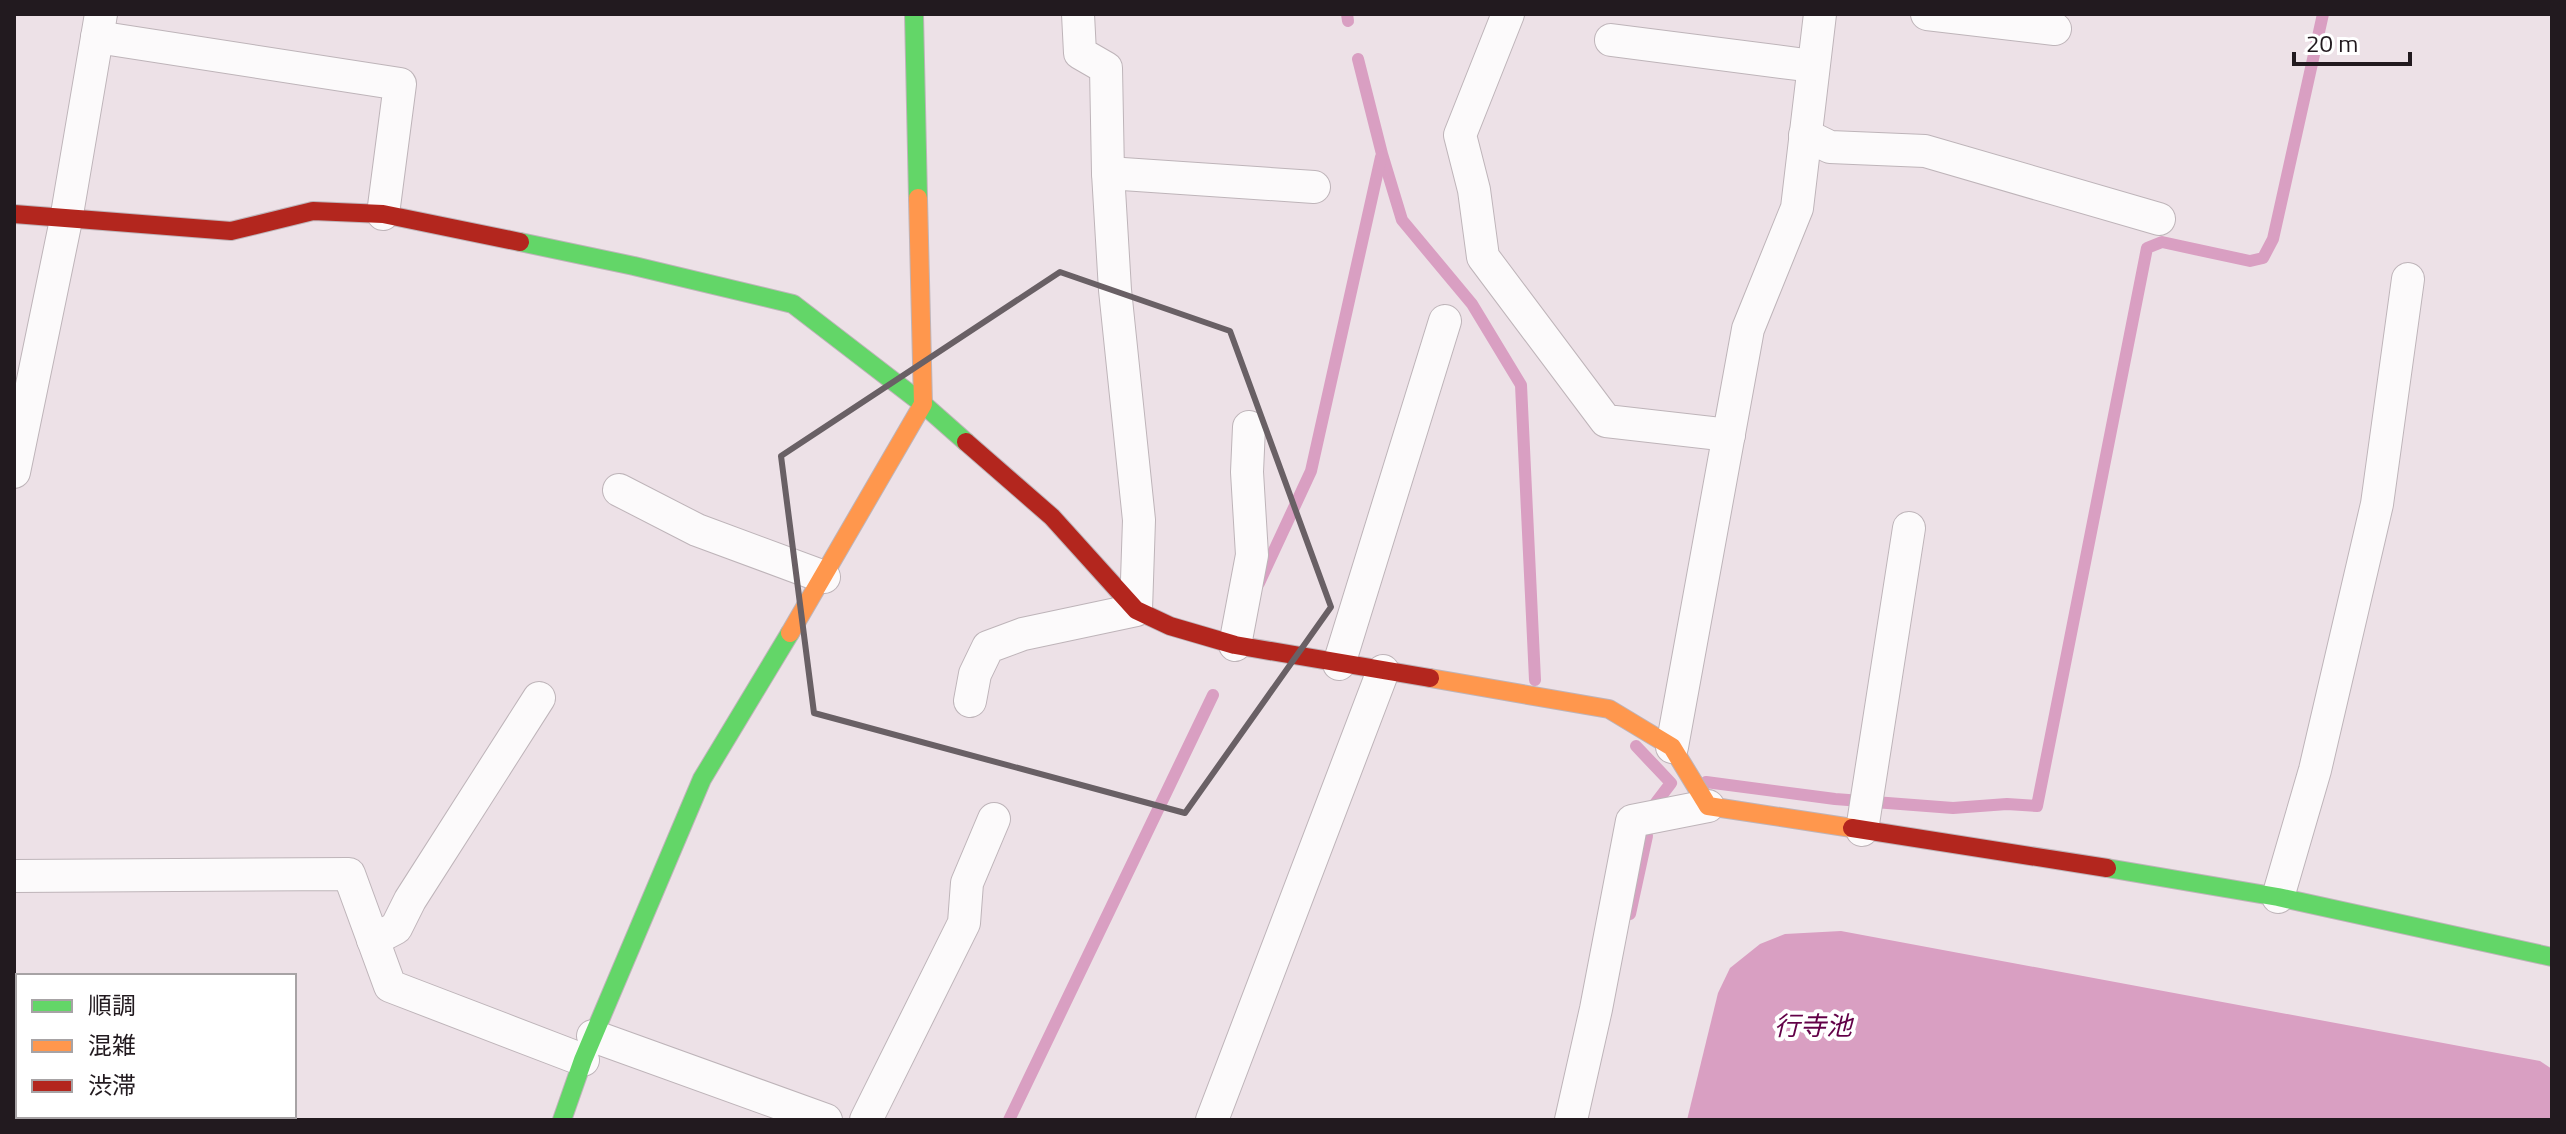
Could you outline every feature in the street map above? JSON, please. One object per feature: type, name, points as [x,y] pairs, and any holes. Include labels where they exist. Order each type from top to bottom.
[{"type":"street","points":[[562,1120],[588,1048],[702,779],[824,577],[923,404],[914,14]]},
{"type":"street","points":[[1078,14],[1080,53],[1106,68],[1115,290],[1139,520],[1136,610]]},
{"type":"street","points":[[1508,14],[1460,135],[1474,190],[1483,257],[1606,421],[1729,435]]},
{"type":"street","points":[[1672,747],[1748,329],[1797,208],[1820,14]]},
{"type":"street","points":[[1927,14],[2055,29]]},
{"type":"street","points":[[14,472],[66,220],[99,26],[400,84],[383,214]]},
{"type":"street","points":[[1611,40],[1813,66]]},
{"type":"street","points":[[1805,135],[1830,147],[1925,151],[2159,219]]},
{"type":"street","points":[[1108,173],[1314,187]]},
{"type":"street","points":[[14,214],[231,231],[313,211],[383,214],[634,266],[793,304],[923,404],[1052,517],[1136,610],[1170,626],[1235,645],[1609,709],[1672,747],[1699,791]]},
{"type":"street","points":[[2278,897],[2315,770],[2377,504],[2408,279]]},
{"type":"street","points":[[1339,664],[1445,321]]},
{"type":"street","points":[[1235,645],[1252,555],[1247,472],[1249,427]]},
{"type":"street","points":[[619,490],[697,530],[824,577]]},
{"type":"street","points":[[1865,812],[1909,528]]},
{"type":"street","points":[[970,701],[975,674],[988,647],[1023,634],[1136,610]]},
{"type":"street","points":[[1212,1120],[1383,671]]},
{"type":"street","points":[[373,940],[396,928],[410,900],[539,698]]},
{"type":"street","points":[[1571,1120],[1632,821],[1699,791],[1865,812],[2009,851],[2278,897],[2552,957]]},
{"type":"street","points":[[866,1120],[964,923],[967,883],[994,819]]},
{"type":"street","points":[[14,876],[349,874],[390,986],[826,1120]]},
{"type":"highlighted area","points":[[1060,272],[1230,331],[1331,607],[1185,813],[814,713],[781,456]]},
{"type":"water","name":"行寺池","points":[[1841,931],[2540,1061],[2552,1069],[2552,1120],[1687,1120],[1718,993],[1730,968],[1760,944],[1785,934]]},
{"type":"waterway","points":[[1347,14],[1348,21]]},
{"type":"waterway","points":[[1706,782],[1835,799],[1953,808],[2007,804],[2037,806],[2147,248],[2162,242],[2250,261],[2263,258],[2273,239],[2323,14]]},
{"type":"waterway","points":[[1358,59],[1402,220],[1472,304],[1521,385],[1535,680]]},
{"type":"waterway","points":[[1259,583],[1311,471],[1381,157]]},
{"type":"waterway","points":[[1009,1120],[1213,695]]},
{"type":"waterway","points":[[1636,746],[1671,783],[1655,804]]},
{"type":"waterway","points":[[1630,914],[1647,836]]},
{"type":"traffic: fast","points":[[914,14],[918,198]]},
{"type":"traffic: fast","points":[[520,242],[793,304],[923,404],[966,442]]},
{"type":"traffic: fast","points":[[562,1120],[583,1060],[702,779],[790,633]]},
{"type":"traffic: fast","points":[[2107,868],[2278,897],[2552,957]]},
{"type":"traffic: slow","points":[[790,633],[923,404],[918,198]]},
{"type":"traffic: slow","points":[[1430,678],[1609,709],[1672,747],[1708,806],[1852,828]]},
{"type":"traffic: jam","points":[[14,214],[231,231],[313,211],[383,214],[520,242]]},
{"type":"traffic: jam","points":[[966,442],[1052,517],[1136,610],[1170,626],[1235,645],[1430,678]]},
{"type":"traffic: jam","points":[[1852,828],[2107,868]]}]
